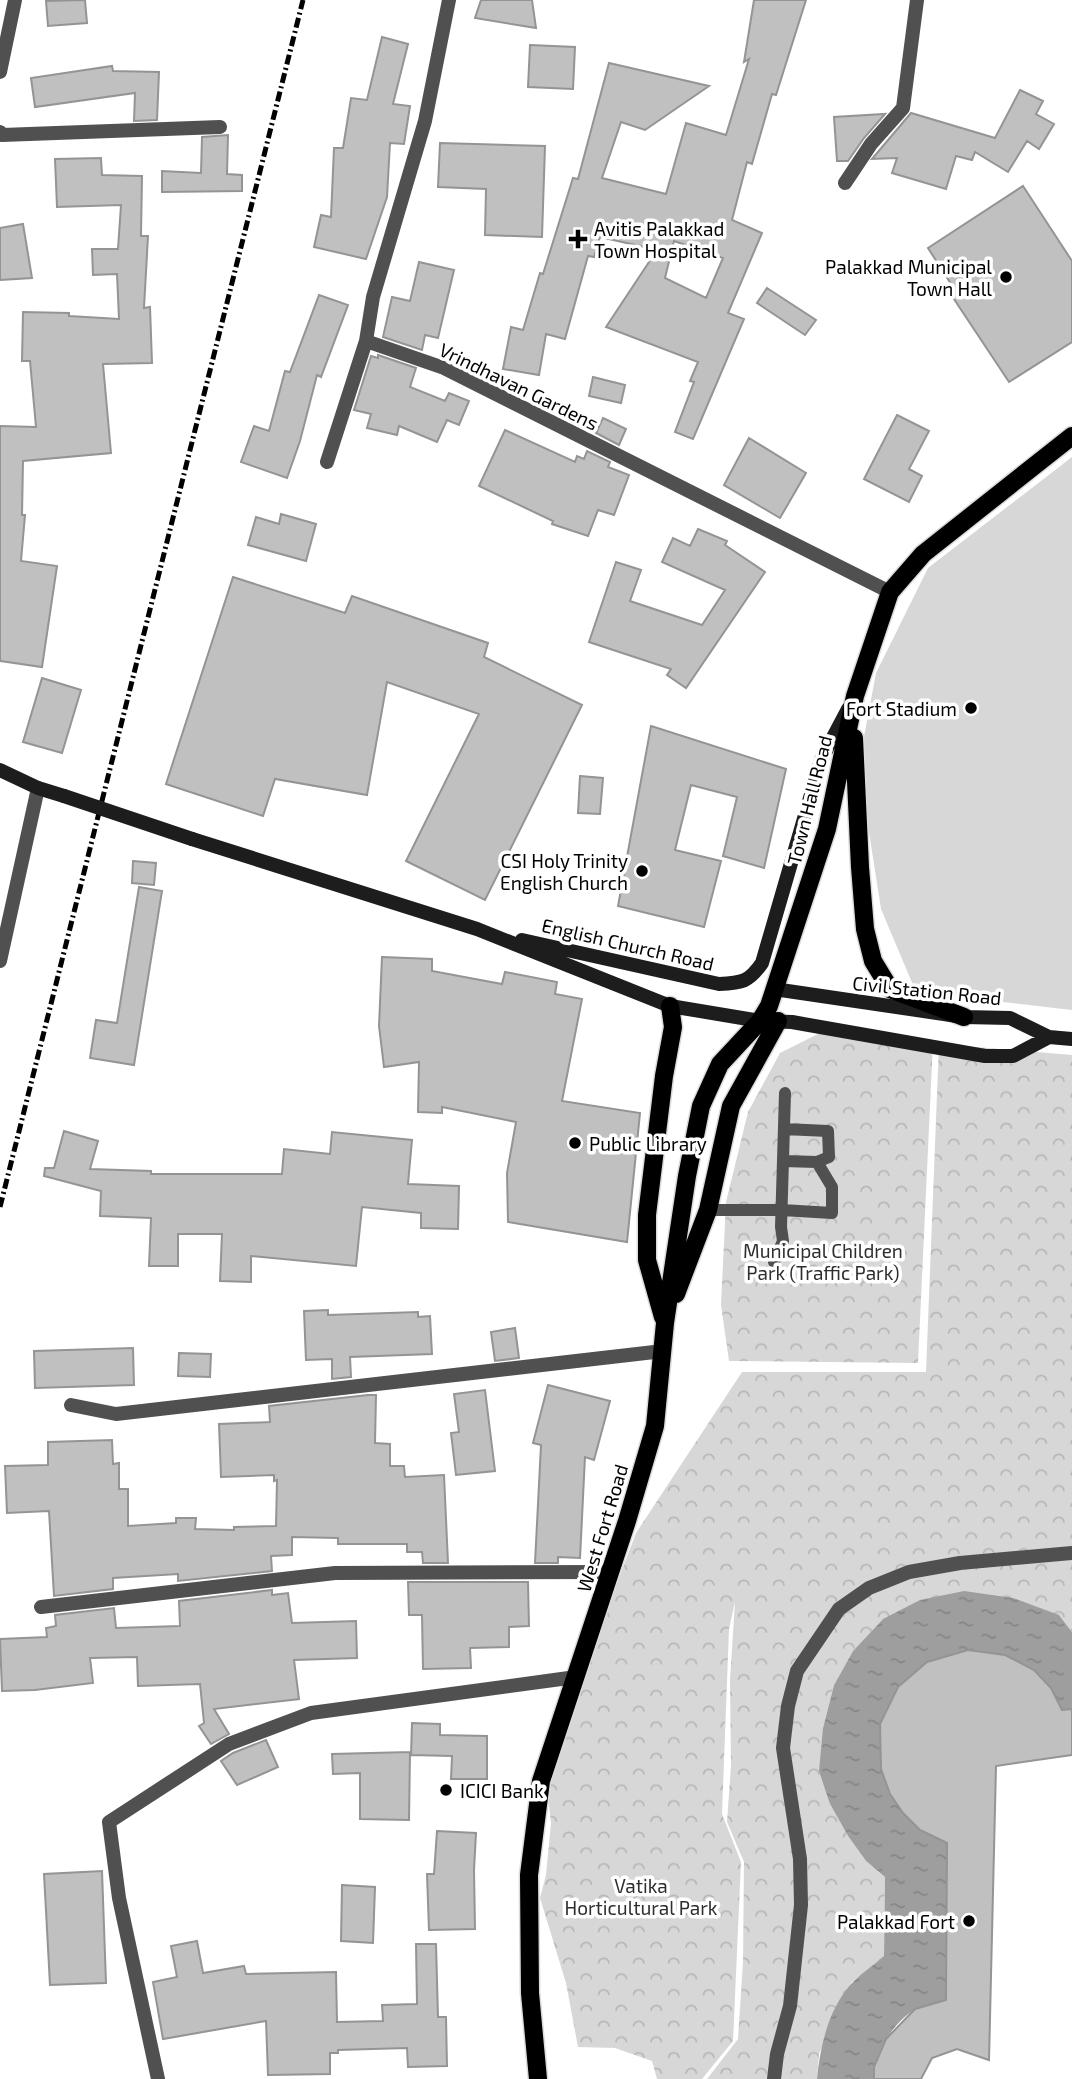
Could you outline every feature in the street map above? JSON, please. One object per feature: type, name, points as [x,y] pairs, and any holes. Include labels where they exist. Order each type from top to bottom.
[{"type":"main road","name":"Town Hall Road","points":[[770,1009],[827,829],[855,696],[890,592],[923,554],[1072,436]]},
{"type":"main road","name":"English Church Road","points":[[477,929],[719,985],[738,983],[752,977],[762,963],[821,760],[855,696]]},
{"type":"main road","points":[[855,696],[854,768],[860,867],[865,929],[873,961],[890,989],[964,1017]]},
{"type":"main road","name":"English Church Road","points":[[0,770],[38,788],[477,929],[670,1006],[770,1009]]},
{"type":"main road","points":[[665,1324],[647,1260],[647,1215],[664,1076],[673,1027],[670,1006]]},
{"type":"main road","points":[[665,1324],[708,1210],[731,1106],[770,1009],[985,1056],[1013,1056],[1049,1037]]},
{"type":"main road","name":"Civil Station Road","points":[[770,1009],[1010,1018],[1049,1037],[1072,1039]]},
{"type":"main road","name":"West Fort Road","points":[[538,2079],[530,1993],[529,1875],[541,1781],[655,1426],[665,1324],[687,1176],[701,1106],[720,1065],[770,1009]]},
{"type":"street","points":[[0,72],[15,0]]},
{"type":"street","points":[[327,462],[366,341],[373,297],[425,121],[449,0]]},
{"type":"street","points":[[845,183],[870,144],[903,107],[917,0]]},
{"type":"street","points":[[0,132],[2,135],[220,127]]},
{"type":"street","name":"Vrindhavan Gardens","points":[[366,341],[444,368],[890,592]]},
{"type":"street","points":[[0,961],[38,788]]},
{"type":"street","points":[[71,1405],[116,1414],[663,1351]]},
{"type":"street","points":[[774,2079],[777,2054],[790,2006],[801,1905],[800,1858],[783,1748],[788,1706],[797,1671],[839,1609],[869,1588],[909,1572],[960,1563],[1072,1553]]},
{"type":"street","points":[[41,1607],[335,1573],[610,1572]]},
{"type":"street","points":[[158,2079],[120,1898],[109,1822],[229,1744],[311,1713],[576,1677]]},
{"type":"lane","points":[[774,1262],[783,1241],[785,1093]]},
{"type":"lane","points":[[783,1161],[817,1162],[829,1157],[828,1130],[784,1129]]},
{"type":"lane","points":[[708,1210],[832,1213],[832,1187],[817,1162]]},
{"type":"green space","name":"Fort Stadium","points":[[1072,457],[1072,1010],[916,992],[881,909],[861,781],[863,742],[876,673],[928,568]]},
{"type":"green space","name":"Municipal Children Park (Traffic Park)","points":[[822,1032],[933,1042],[918,1363],[729,1361],[721,1305],[726,1202],[748,1112],[780,1053]]},
{"type":"green space","name":"Vatika Horticultural Park","points":[[939,1044],[1072,1055],[1072,1632],[1059,1615],[883,1619],[853,1651],[834,1685],[823,1728],[830,1804],[866,1861],[885,1877],[884,1957],[852,1982],[819,2054],[817,2079],[707,2079],[738,2039],[743,1962],[744,1862],[727,1822],[731,1765],[730,1680],[735,1602],[729,1629],[722,1814],[741,1862],[733,2041],[702,2079],[657,2079],[652,2061],[615,2048],[578,2047],[566,1983],[540,1898],[546,1875],[551,1823],[546,1779],[636,1533],[742,1372],[926,1372]]},
{"type":"water","points":[[964,1591],[1013,1598],[1059,1615],[1072,1632],[1072,1709],[1062,1710],[1051,1688],[1034,1670],[1005,1655],[968,1650],[927,1662],[880,1724],[881,1769],[890,1794],[903,1813],[920,1830],[947,1843],[946,2000],[918,2008],[898,2023],[881,2049],[874,2079],[817,2079],[823,2040],[838,2002],[854,1981],[884,1956],[885,1877],[866,1861],[848,1836],[830,1804],[819,1771],[823,1728],[834,1685],[853,1651],[883,1619],[920,1600]]},
{"type":"building","points":[[85,0],[87,23],[48,26],[46,1]]},
{"type":"building","points":[[481,0],[532,0],[536,28],[475,18]]},
{"type":"building","points":[[754,0],[806,0],[776,95],[772,94],[752,164],[747,162],[732,220],[762,233],[728,313],[744,319],[693,439],[675,432],[694,382],[690,381],[698,362],[606,327],[657,250],[600,237],[594,257],[588,256],[565,339],[546,334],[539,375],[503,369],[511,327],[523,330],[573,178],[578,179],[609,63],[709,86],[645,130],[621,122],[602,178],[666,194],[686,123],[726,135],[749,59],[744,62]],"holes":[[[674,241],[723,258],[706,298],[665,278]]]},
{"type":"building","points":[[382,37],[408,44],[393,104],[410,106],[404,144],[390,143],[387,197],[366,259],[314,247],[321,215],[331,217],[334,148],[343,148],[351,98],[367,100]]},
{"type":"building","points":[[530,45],[575,47],[573,89],[528,87]]},
{"type":"building","points":[[112,66],[113,71],[159,72],[157,120],[134,121],[135,93],[35,107],[31,78]]},
{"type":"building","points":[[1020,90],[1043,101],[1036,114],[1054,124],[1039,149],[1027,141],[1008,172],[975,152],[972,160],[956,156],[946,189],[892,173],[897,158],[872,159],[911,113],[995,138]]},
{"type":"building","points":[[885,114],[848,161],[837,161],[834,117]]},
{"type":"building","points":[[228,135],[227,174],[242,175],[242,191],[162,192],[162,171],[201,173],[202,137]]},
{"type":"building","points":[[440,143],[545,146],[542,237],[485,235],[486,189],[438,187]]},
{"type":"building","points":[[101,158],[102,175],[142,176],[141,236],[148,236],[144,308],[150,307],[152,363],[103,364],[111,453],[23,461],[22,515],[25,515],[21,561],[57,566],[42,667],[0,661],[0,426],[36,427],[30,361],[22,361],[23,312],[69,313],[69,316],[119,319],[117,274],[93,275],[92,249],[118,249],[121,205],[57,207],[55,159]]},
{"type":"building","points":[[1023,186],[1072,261],[1072,342],[1009,382],[946,287],[951,284],[928,248]]},
{"type":"building","points":[[23,224],[32,278],[0,280],[0,228]]},
{"type":"building","points":[[419,262],[454,270],[438,338],[425,335],[422,350],[383,337],[392,297],[410,301]]},
{"type":"building","points":[[767,288],[816,320],[805,335],[757,303]]},
{"type":"building","points":[[319,295],[348,305],[321,377],[317,375],[300,441],[287,478],[241,462],[254,426],[269,431],[285,371],[290,372]]},
{"type":"building","points":[[378,355],[416,368],[410,387],[445,401],[449,393],[469,401],[459,425],[447,420],[437,442],[399,426],[397,435],[367,428],[371,414],[354,410],[371,356],[378,358]]},
{"type":"building","points":[[593,377],[625,385],[621,403],[589,396]]},
{"type":"building","points":[[897,415],[929,431],[909,469],[922,476],[909,502],[864,479]]},
{"type":"building","points":[[603,418],[626,429],[619,445],[596,433]]},
{"type":"building","points":[[505,430],[575,462],[577,456],[584,459],[587,451],[610,462],[608,467],[629,475],[614,515],[598,510],[588,536],[552,524],[553,521],[479,486]]},
{"type":"building","points":[[749,438],[806,473],[780,518],[724,485]]},
{"type":"building","points":[[281,514],[316,524],[306,561],[248,545],[256,517],[279,524]]},
{"type":"building","points":[[698,529],[727,541],[725,545],[765,572],[686,688],[667,675],[671,669],[589,642],[616,562],[641,570],[630,601],[702,625],[725,590],[662,562],[673,538],[690,546]]},
{"type":"building","points":[[233,577],[345,613],[352,596],[488,643],[484,657],[582,705],[485,900],[406,861],[479,714],[387,682],[367,795],[275,779],[263,816],[166,784]]},
{"type":"building","points":[[42,678],[81,690],[62,753],[23,742]]},
{"type":"building","points":[[651,726],[786,769],[764,868],[723,856],[737,797],[691,785],[675,850],[721,861],[704,927],[618,906]]},
{"type":"building","points":[[580,776],[603,778],[600,814],[578,813]]},
{"type":"building","points":[[133,861],[156,863],[154,885],[132,883]]},
{"type":"building","points":[[139,887],[162,891],[134,1065],[90,1058],[96,1020],[117,1023]]},
{"type":"building","points":[[382,957],[432,959],[432,971],[502,984],[505,972],[557,982],[555,994],[582,999],[562,1101],[640,1113],[627,1242],[508,1222],[507,1173],[516,1122],[442,1107],[442,1113],[418,1112],[419,1062],[384,1067],[379,1026]]},
{"type":"building","points":[[64,1131],[98,1141],[90,1169],[151,1171],[151,1174],[282,1174],[284,1149],[330,1154],[332,1132],[412,1140],[408,1184],[459,1186],[458,1229],[421,1228],[421,1213],[362,1207],[356,1266],[251,1256],[251,1282],[220,1281],[222,1234],[178,1234],[178,1266],[149,1266],[151,1218],[100,1216],[101,1191],[44,1176],[45,1168],[54,1168]]},
{"type":"building","points":[[328,1310],[328,1315],[418,1312],[418,1317],[430,1316],[432,1354],[350,1357],[351,1377],[332,1379],[332,1359],[306,1360],[304,1311]]},
{"type":"building","points":[[515,1328],[519,1358],[495,1361],[491,1332]]},
{"type":"building","points":[[133,1348],[134,1385],[35,1388],[34,1351]]},
{"type":"building","points":[[179,1353],[211,1354],[210,1377],[178,1376]]},
{"type":"building","points":[[548,1385],[610,1401],[594,1460],[585,1457],[580,1558],[558,1557],[558,1563],[535,1563],[541,1445],[533,1443]]},
{"type":"building","points":[[485,1390],[495,1471],[456,1475],[451,1433],[459,1432],[454,1394]]},
{"type":"building","points":[[376,1395],[375,1443],[390,1444],[390,1466],[404,1466],[405,1477],[444,1475],[448,1563],[423,1563],[422,1552],[407,1552],[407,1544],[338,1544],[338,1538],[292,1537],[292,1555],[271,1556],[272,1571],[178,1581],[178,1574],[113,1578],[113,1589],[54,1596],[49,1511],[7,1513],[5,1466],[48,1465],[48,1442],[112,1440],[113,1464],[119,1463],[119,1489],[128,1489],[128,1526],[176,1523],[176,1518],[196,1518],[195,1529],[234,1530],[234,1527],[276,1526],[277,1480],[274,1481],[274,1475],[221,1477],[219,1424],[270,1422],[269,1406]]},
{"type":"building","points":[[408,1582],[528,1582],[529,1626],[509,1627],[509,1647],[470,1648],[471,1668],[423,1669],[422,1615],[409,1615]]},
{"type":"building","points":[[272,1590],[272,1595],[288,1593],[292,1623],[356,1621],[357,1658],[294,1660],[299,1699],[214,1709],[229,1734],[211,1744],[199,1726],[204,1723],[200,1684],[138,1686],[137,1657],[90,1658],[93,1683],[2,1691],[0,1639],[47,1637],[46,1628],[56,1626],[55,1615],[114,1608],[116,1628],[180,1626],[179,1601]]},
{"type":"building","name":"Palakkad Fort","points":[[968,1650],[1005,1655],[1034,1670],[1051,1688],[1062,1710],[1072,1709],[1072,1755],[996,1766],[989,2060],[957,2049],[932,2058],[921,2079],[874,2079],[874,2067],[886,2039],[915,2009],[946,2000],[947,1843],[920,1830],[903,1813],[890,1794],[881,1769],[880,1724],[898,1687],[927,1662]]},
{"type":"building","points":[[412,1723],[440,1724],[440,1735],[487,1736],[487,1779],[451,1779],[452,1756],[411,1755]]},
{"type":"building","points":[[266,1740],[278,1767],[237,1785],[221,1761],[233,1753]]},
{"type":"building","points":[[410,1752],[409,1820],[360,1819],[360,1773],[333,1774],[332,1754]]},
{"type":"building","points":[[437,1831],[476,1833],[475,1929],[429,1930],[427,1874],[434,1874]]},
{"type":"building","points":[[102,1871],[106,1983],[50,1985],[44,1874]]},
{"type":"building","points":[[342,1885],[375,1887],[373,1943],[341,1941]]},
{"type":"building","points":[[197,1941],[203,1973],[244,1966],[246,1974],[336,1972],[337,2022],[383,2021],[382,2005],[417,2004],[416,1944],[436,1944],[438,2017],[446,2017],[447,2066],[408,2067],[407,2048],[338,2050],[338,2053],[330,2053],[330,2074],[268,2075],[266,2021],[163,2039],[153,1982],[177,1977],[171,1946]]},
{"type":"railway","points":[[0,1207],[303,0]]},
{"type":"place","name":"Avitis Palakkad Town Hospital","points":[[578,239]]},
{"type":"place","name":"Palakkad Municipal Town Hall","points":[[1006,277]]},
{"type":"place","name":"Fort Stadium","points":[[971,708]]},
{"type":"place","name":"CSI Holy Trinity English Church","points":[[642,871]]},
{"type":"place","name":"Public Library","points":[[575,1143]]},
{"type":"place","name":"ICICI Bank","points":[[446,1790]]},
{"type":"place","name":"Palakkad Fort","points":[[969,1921]]}]
